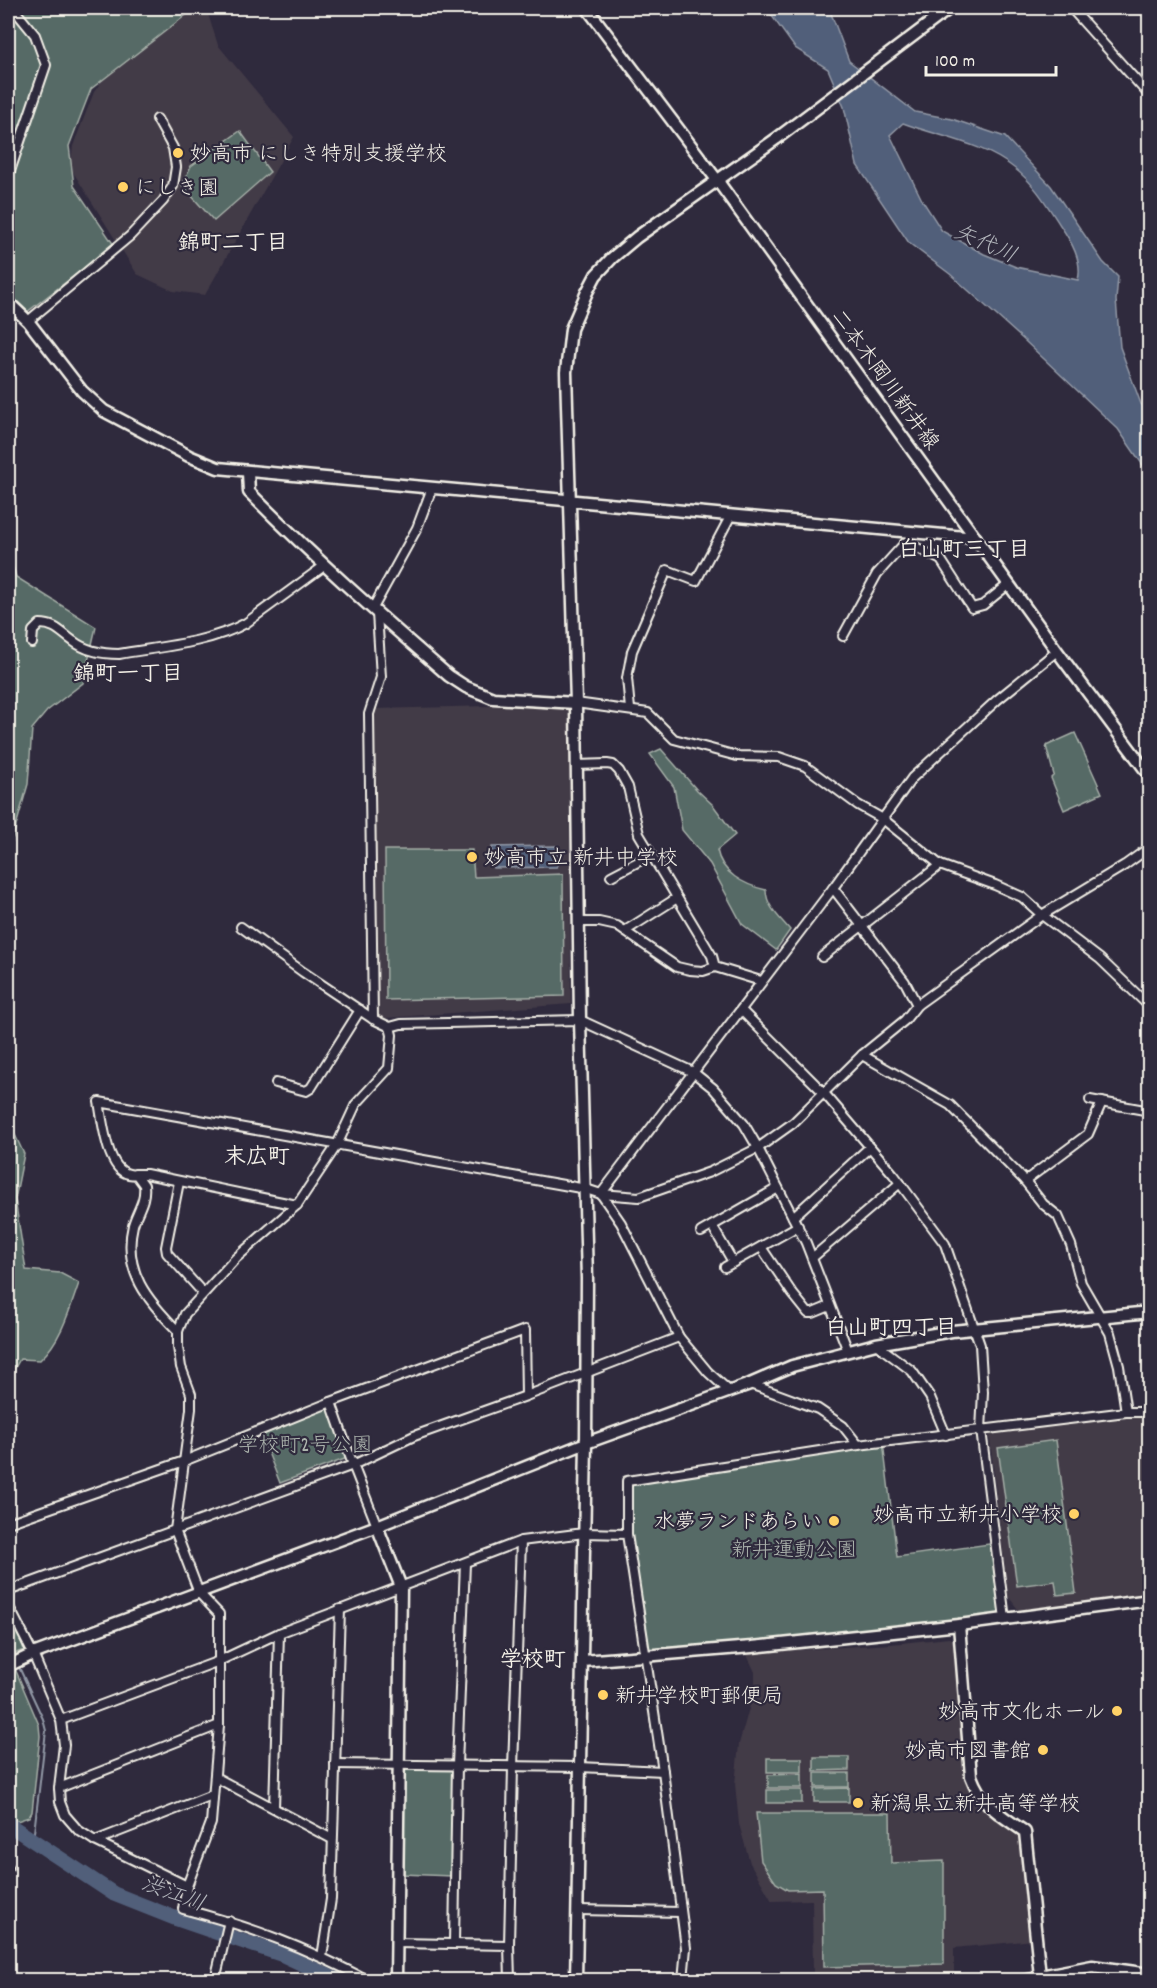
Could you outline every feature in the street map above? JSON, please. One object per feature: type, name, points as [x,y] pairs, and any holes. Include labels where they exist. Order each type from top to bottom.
[{"type":"street","points":[[8,177],[46,65],[35,35],[13,8]]},
{"type":"street","name":"二本木岡川新井線","points":[[587,8],[717,180],[1149,776]]},
{"type":"street","points":[[576,1980],[586,1443],[586,1189],[580,1020],[576,703],[568,501],[567,350],[571,329],[596,275],[622,249],[776,139],[950,8]]},
{"type":"street","points":[[1071,8],[1149,96]]},
{"type":"street","points":[[28,321],[130,237],[163,201],[173,186],[176,167],[173,148],[158,119]]},
{"type":"street","points":[[8,302],[28,321],[82,391],[104,411],[189,456],[218,468],[731,515],[906,537],[976,538]]},
{"type":"street","points":[[248,472],[249,492],[324,566],[449,676],[466,687],[492,698],[576,703],[648,712],[674,739],[737,756],[779,757],[805,766],[858,805],[883,819],[940,865],[1022,897],[1100,959],[1149,1007]]},
{"type":"street","points":[[373,1019],[369,714],[381,677],[375,611],[417,528],[432,488]]},
{"type":"street","points":[[630,709],[627,678],[632,651],[667,570],[696,581],[731,515]]},
{"type":"street","points":[[906,537],[911,543],[941,560],[972,608],[983,605],[1009,584]]},
{"type":"street","points":[[843,636],[877,574],[906,537]]},
{"type":"street","points":[[32,643],[33,631],[40,624],[50,624],[74,643],[104,654],[119,654],[216,635],[246,624],[324,566]]},
{"type":"street","points":[[601,1194],[741,1010],[912,778],[997,700],[1057,651]]},
{"type":"street","points":[[576,765],[607,764],[613,765],[619,771],[628,787],[639,834],[712,956],[715,967]]},
{"type":"street","points":[[297,1205],[146,1174],[130,1175],[120,1171],[109,1152],[99,1102],[586,1189],[601,1194],[639,1197],[710,1172],[758,1148],[793,1123],[862,1055],[905,1020],[917,1005],[1042,915],[1125,865],[1149,847]]},
{"type":"street","points":[[611,876],[651,855]]},
{"type":"street","points":[[822,957],[940,865]]},
{"type":"street","points":[[832,888],[905,982],[917,1005]]},
{"type":"street","points":[[624,931],[677,898]]},
{"type":"street","points":[[579,922],[599,922],[616,926],[677,967],[703,971],[715,967],[761,981]]},
{"type":"street","points":[[241,927],[360,1011],[390,1027],[401,1024],[580,1020],[693,1072],[713,1088],[744,1124],[758,1148],[798,1226],[848,1351]]},
{"type":"street","points":[[741,1010],[824,1093],[900,1183],[945,1244],[980,1345],[981,1430],[1005,1619]]},
{"type":"street","points":[[276,1083],[306,1090],[311,1088],[360,1011]]},
{"type":"street","points":[[367,1980],[267,1933],[183,1909],[186,1886],[211,1823],[219,1725],[219,1614],[199,1593],[176,1530],[191,1401],[181,1367],[178,1331],[185,1314],[236,1258],[297,1205],[337,1145],[356,1104],[389,1068],[392,1035],[390,1027]]},
{"type":"street","points":[[862,1055],[950,1105],[1025,1181],[1043,1204],[1058,1216],[1071,1245],[1081,1283],[1110,1333],[1119,1366],[1126,1412]]},
{"type":"street","points":[[1090,1101],[1149,1111]]},
{"type":"street","points":[[1025,1181],[1088,1134],[1102,1102]]},
{"type":"street","points":[[793,1217],[870,1147]]},
{"type":"street","points":[[136,1174],[144,1185],[145,1192],[133,1226],[130,1248],[132,1267],[137,1280],[156,1309],[178,1331]]},
{"type":"street","points":[[179,1182],[166,1246],[167,1253],[203,1293]]},
{"type":"street","points":[[812,1258],[900,1183]]},
{"type":"street","points":[[701,1232],[778,1188]]},
{"type":"street","points":[[601,1194],[621,1223],[679,1337],[708,1372],[729,1391]]},
{"type":"street","points":[[712,1226],[733,1262]]},
{"type":"street","points":[[725,1267],[798,1226]]},
{"type":"street","points":[[761,1247],[808,1313],[830,1306]]},
{"type":"street","points":[[8,1666],[29,1656],[377,1526],[586,1443],[750,1384],[792,1366],[876,1344],[975,1329],[1149,1312]]},
{"type":"street","points":[[8,1523],[184,1461],[331,1402],[525,1330],[526,1396]]},
{"type":"street","points":[[8,1591],[353,1465],[414,1436],[679,1337]]},
{"type":"street","points":[[876,1344],[912,1371],[930,1397],[946,1436]]},
{"type":"street","points":[[750,1384],[818,1409],[843,1426],[858,1445]]},
{"type":"street","points":[[331,1402],[401,1587],[396,1980]]},
{"type":"street","points":[[683,1980],[686,1948],[663,1771],[627,1534],[627,1481],[858,1445],[946,1436],[1126,1412],[1149,1412]]},
{"type":"street","points":[[61,1720],[219,1661],[279,1633],[521,1541],[584,1533],[627,1534]]},
{"type":"street","points":[[510,1980],[513,1767],[521,1541]]},
{"type":"street","points":[[454,1944],[457,1765],[465,1563]]},
{"type":"street","points":[[583,1661],[959,1626],[1149,1600]]},
{"type":"street","points":[[8,1605],[29,1656],[61,1720],[64,1745],[59,1788],[60,1802],[65,1815],[78,1830],[95,1840],[186,1886]]},
{"type":"street","points":[[322,1957],[331,1899],[340,1609]]},
{"type":"street","points":[[959,1626],[971,1776],[977,1793],[990,1807],[1025,1832],[1041,1978]]},
{"type":"street","points":[[274,1808],[279,1633]]},
{"type":"street","points":[[59,1788],[219,1725]]},
{"type":"street","points":[[335,1764],[580,1767],[663,1771]]},
{"type":"street","points":[[215,1777],[332,1839]]},
{"type":"street","points":[[95,1840],[212,1795]]},
{"type":"street","points":[[578,1910],[681,1912]]},
{"type":"street","points":[[215,1980],[228,1923]]},
{"type":"street","points":[[396,1943],[509,1945]]},
{"type":"street","points":[[1021,1980],[1041,1978],[1092,1966],[1149,1974]]},
{"type":"shaded area","name":"妙高市 にしき特別支援学校","points":[[195,8],[206,8],[218,45],[294,137],[205,295],[173,291],[137,274],[73,172],[71,161],[73,146],[94,92],[102,81]]},
{"type":"shaded area","name":"妙高市立 新井中学校","points":[[525,705],[569,709],[571,1004],[373,1019],[374,709]]},
{"type":"shaded area","name":"妙高市立新井小学校","points":[[1149,1413],[1149,1595],[1020,1612],[1008,1596],[989,1432],[1114,1415]]},
{"type":"shaded area","name":"新潟県立新井高等学校","points":[[949,1638],[956,1642],[964,1778],[973,1797],[1023,1836],[1034,1940],[954,1948],[954,1974],[813,1977],[812,1900],[772,1901],[750,1863],[739,1824],[735,1784],[739,1744],[755,1687],[755,1672],[746,1653]]},
{"type":"green space","points":[[8,8],[195,8],[91,89],[69,146],[74,186],[114,245],[27,312],[8,293]]},
{"type":"green space","points":[[240,131],[270,172],[214,221],[182,185],[191,166]]},
{"type":"green space","points":[[8,549],[16,577],[96,627],[83,683],[47,711],[32,729],[28,784],[8,854]]},
{"type":"green space","points":[[1075,733],[1102,793],[1064,810],[1051,778],[1054,775],[1046,746]]},
{"type":"green space","points":[[661,749],[713,805],[735,835],[717,850],[723,865],[735,877],[766,890],[771,907],[790,930],[776,950],[742,924],[710,864],[682,830],[674,787],[650,754]]},
{"type":"green space","points":[[385,850],[472,850],[474,877],[563,874],[564,996],[386,1000]]},
{"type":"green space","points":[[8,1120],[24,1154],[15,1199],[26,1270],[60,1273],[79,1283],[54,1344],[40,1360],[20,1359],[8,1380]]},
{"type":"green space","name":"学校町2号公園","points":[[330,1406],[350,1457],[280,1483],[260,1432]]},
{"type":"green space","points":[[1056,1440],[1076,1593],[1057,1595],[1055,1581],[1017,1586],[998,1448]]},
{"type":"green space","name":"新井運動公園","points":[[883,1442],[897,1557],[996,1543],[1005,1619],[644,1655],[627,1534],[627,1481]]},
{"type":"green space","points":[[8,1600],[24,1650],[8,1656]]},
{"type":"green space","points":[[16,1671],[39,1725],[40,1736],[32,1812],[29,1817],[17,1821],[8,1818],[8,1675]]},
{"type":"green space","points":[[814,1757],[849,1757],[849,1770],[814,1771]]},
{"type":"green space","points":[[767,1758],[802,1758],[802,1772],[767,1772]]},
{"type":"green space","points":[[402,1768],[453,1769],[452,1876],[401,1874]]},
{"type":"green space","points":[[815,1773],[849,1773],[849,1787],[815,1787]]},
{"type":"green space","points":[[802,1774],[802,1788],[768,1788],[768,1775]]},
{"type":"green space","points":[[849,1788],[849,1802],[814,1802],[814,1789]]},
{"type":"green space","points":[[767,1790],[802,1790],[802,1803],[767,1803]]},
{"type":"green space","points":[[756,1813],[890,1813],[891,1863],[944,1861],[944,1964],[824,1967],[823,1889],[788,1890],[776,1883],[761,1861]]},
{"type":"water","points":[[768,8],[829,8],[849,61],[915,112],[952,119],[1005,137],[1051,186],[1103,262],[1118,277],[1116,300],[1120,347],[1141,404],[1149,414],[1149,474],[1118,429],[950,274],[909,243],[857,165],[844,107],[828,69],[795,48]],"holes":[[[903,123],[989,152],[1002,159],[1028,180],[1072,244],[1079,266],[1078,280],[1016,267],[984,254],[942,231],[922,200],[890,135]]]},
{"type":"water","points":[[557,846],[557,867],[493,868],[492,847]]},
{"type":"waterway","points":[[8,1644],[15,1660]]},
{"type":"waterway","points":[[18,1665],[43,1719],[46,1731],[33,1841]]},
{"type":"waterway","name":"渋江川","points":[[8,1824],[114,1894],[177,1919],[283,1955],[337,1980]]},
{"type":"place","name":"妙高市 にしき特別支援学校","points":[[178,153]]},
{"type":"place","name":"にしき園","points":[[123,187]]},
{"type":"place","name":"妙高市立 新井中学校","points":[[472,857]]},
{"type":"place","name":"妙高市立新井小学校","points":[[1074,1514]]},
{"type":"place","name":"水夢ランドあらい","points":[[834,1521]]},
{"type":"place","name":"新井学校町郵便局","points":[[603,1695]]},
{"type":"place","name":"妙高市文化ホール","points":[[1117,1711]]},
{"type":"place","name":"妙高市図書館","points":[[1043,1750]]},
{"type":"place","name":"新潟県立新井高等学校","points":[[858,1803]]},
{"type":"district","name":"錦町二丁目","points":[[233,241]]},
{"type":"district","name":"白山町三丁目","points":[[964,548]]},
{"type":"district","name":"錦町一丁目","points":[[128,672]]},
{"type":"district","name":"末広町","points":[[257,1155]]},
{"type":"district","name":"白山町四丁目","points":[[891,1326]]},
{"type":"district","name":"学校町","points":[[533,1658]]},
{"type":"water label","name":"矢代川","points":[[986,242]]}]
